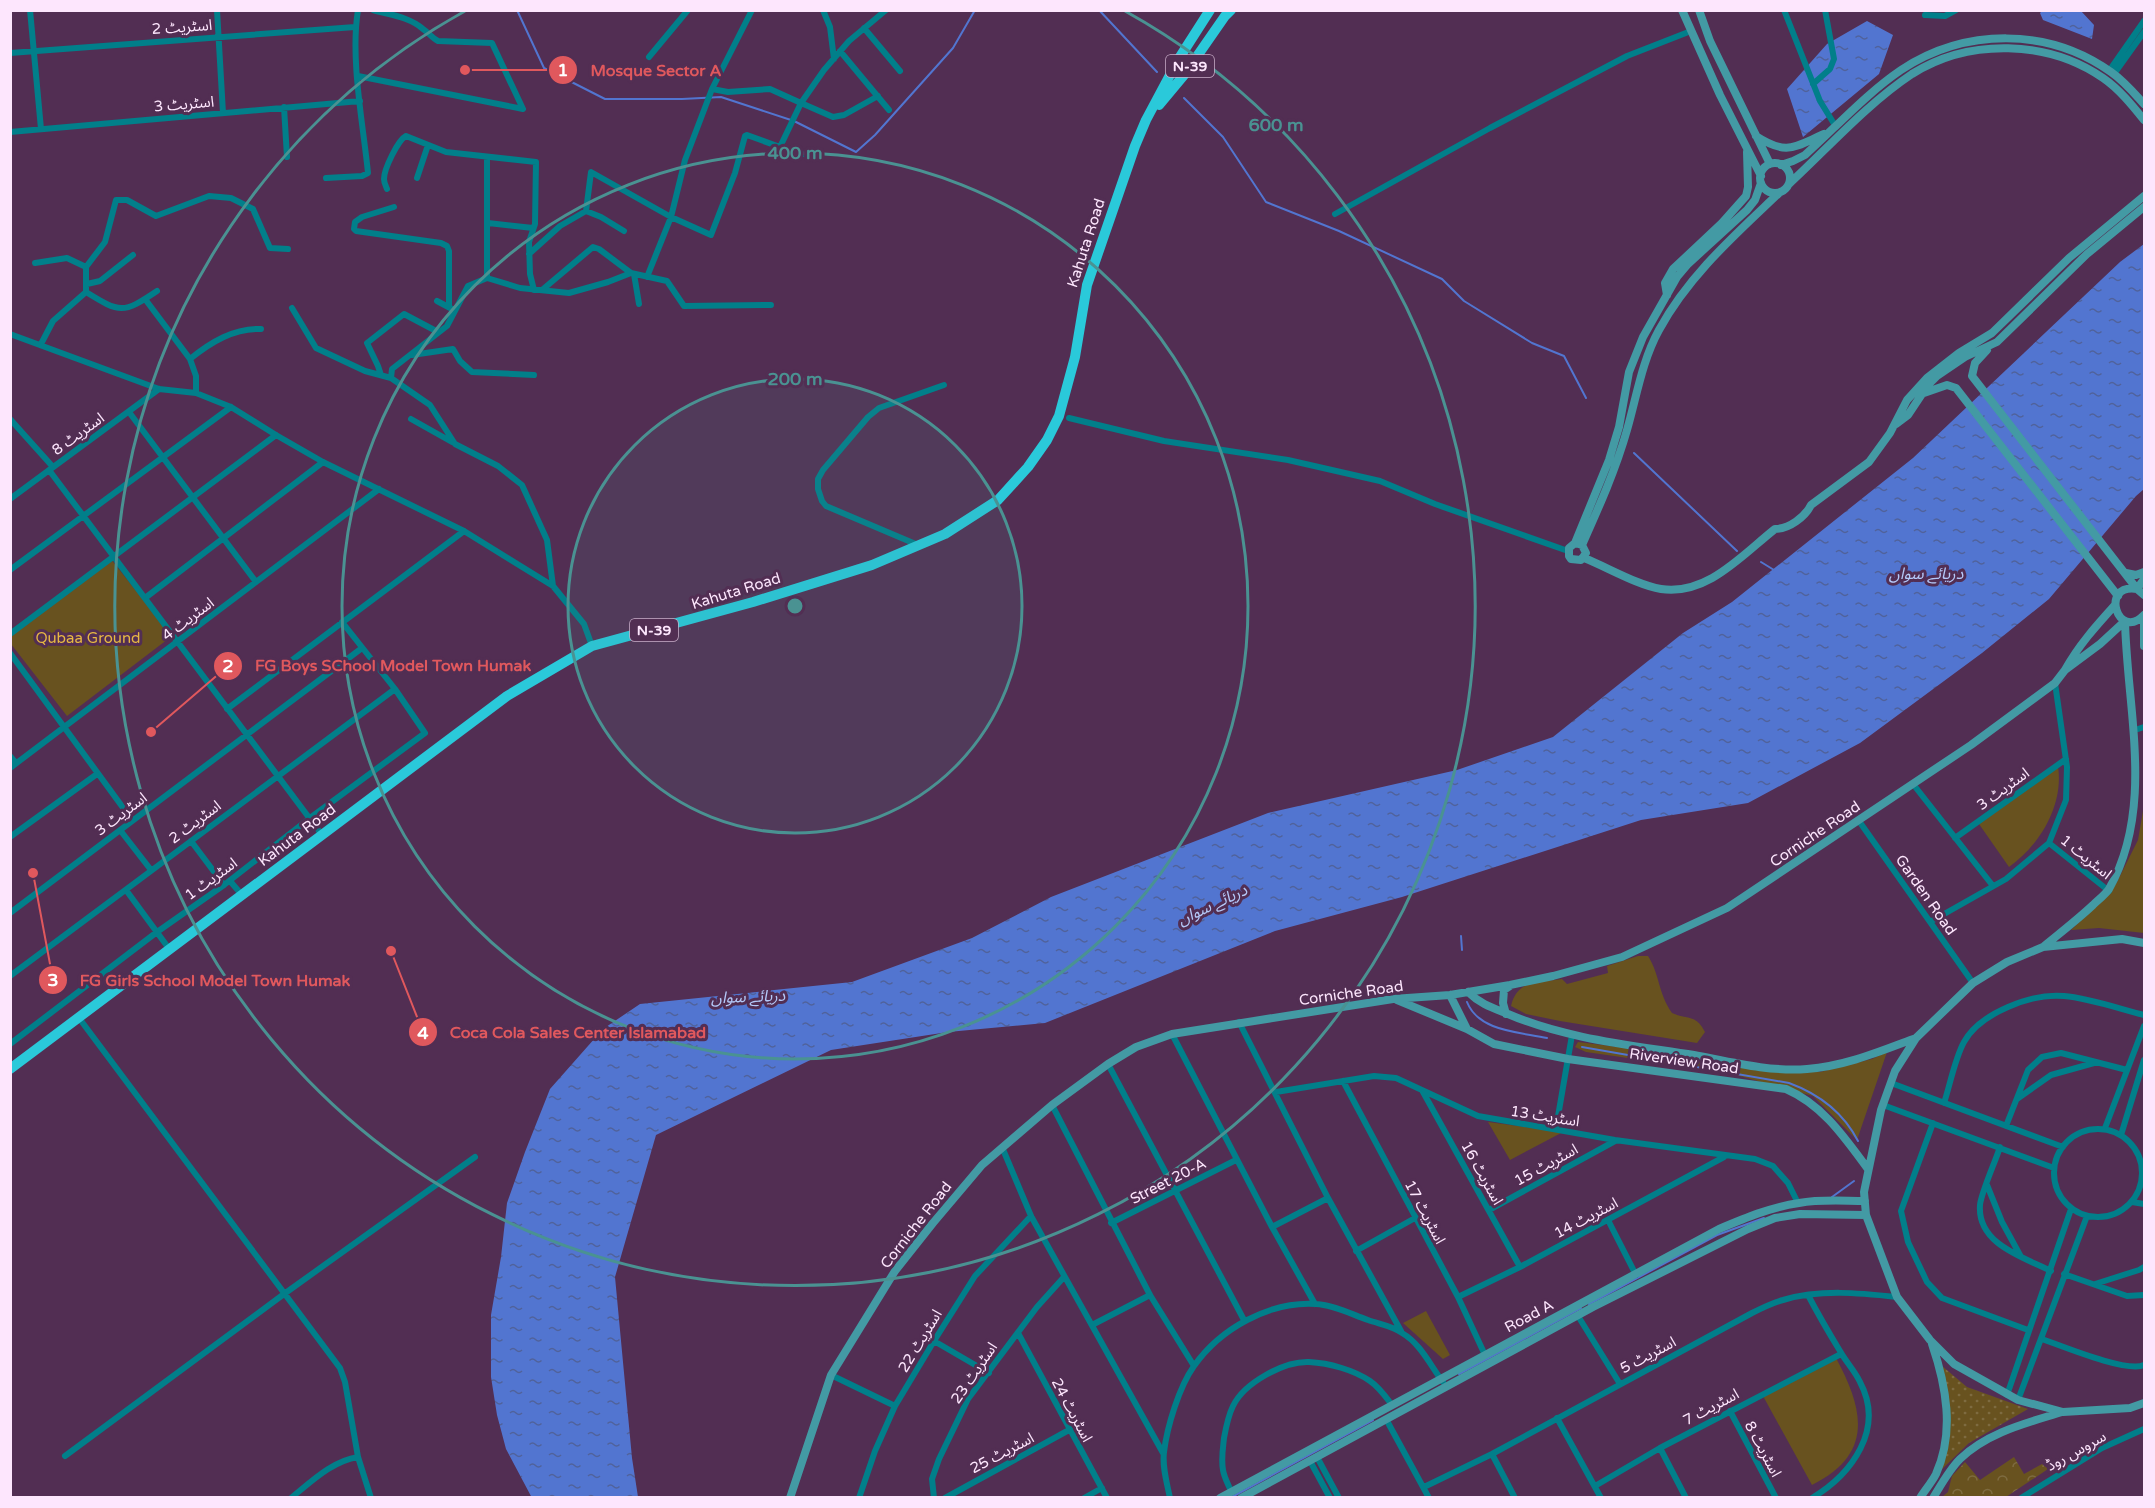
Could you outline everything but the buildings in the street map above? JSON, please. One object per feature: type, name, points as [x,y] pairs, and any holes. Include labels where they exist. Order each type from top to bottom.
[{"type":"highway","name":"Kahuta Road","points":[[10,1069],[507,696],[592,646],[753,602],[872,565],[945,534],[998,500],[1028,467],[1047,440],[1059,416],[1075,357],[1087,285],[1115,202],[1146,120],[1178,60],[1210,10]]},
{"type":"highway","name":"Kahuta Road","points":[[1146,120],[1184,75],[1231,10]]},
{"type":"main road","points":[[1682,10],[1761,179],[1770,192],[1779,193]]},
{"type":"main road","points":[[1699,10],[1710,41],[1770,164]]},
{"type":"main road","points":[[1579,544],[1619,427],[1629,372],[1636,352],[1677,277],[1752,204],[1765,168],[1770,164],[1781,165],[1801,157],[1901,70],[1936,51],[1973,40],[2018,38],[2041,41],[2068,50],[2112,72],[2145,104]]},
{"type":"main road","points":[[1991,346],[1952,365],[1928,385],[1908,415],[1896,424],[1869,462],[1811,505],[1807,512],[1784,529],[1775,529],[1718,575],[1693,588],[1660,589],[1584,558],[1571,560],[1568,551],[1579,544],[1617,462],[1642,371],[1658,331],[1672,308],[1696,274],[1779,193],[1899,84],[1933,64],[1967,52],[2020,48],[2051,53],[2088,68],[2108,82],[2145,120]]},
{"type":"main road","points":[[1756,136],[1774,147],[1787,149],[1833,129]]},
{"type":"main road","points":[[1667,295],[1665,283],[1673,269],[1722,223],[1746,196],[1747,149]]},
{"type":"main road","points":[[1781,165],[1789,172],[1789,184]]},
{"type":"main road","points":[[1896,424],[1899,412],[1907,399],[1927,378],[1954,357],[1992,333],[2069,258],[2145,196]]},
{"type":"main road","points":[[2141,592],[1976,382],[1972,376],[1972,368],[1991,346],[2087,254],[2145,207]]},
{"type":"main road","points":[[1924,393],[1947,385],[1954,386],[1960,392],[2118,596]]},
{"type":"main road","points":[[1579,544],[1586,553],[1584,558]]},
{"type":"main road","points":[[2124,571],[2136,575],[2145,572]]},
{"type":"main road","points":[[2141,592],[2145,579]]},
{"type":"main road","points":[[2065,670],[2087,637],[2115,605],[2118,596],[2126,590],[2141,592]]},
{"type":"main road","points":[[2115,605],[2118,615],[2125,621],[2137,621],[2144,616]]},
{"type":"main road","points":[[2144,616],[2145,646]]},
{"type":"main road","points":[[2065,670],[2100,644],[2125,621]]},
{"type":"main road","points":[[2063,1412],[2007,1395],[1954,1364],[1930,1340],[1897,1297],[1866,1215],[1865,1201],[1868,1169],[1883,1105],[1895,1071],[1916,1038],[1973,983],[2007,962],[2043,947],[2072,925],[2109,891],[2129,852],[2138,818],[2141,786],[2137,749],[2141,728],[2125,621]]},
{"type":"main road","name":"Corniche Road","points":[[790,1497],[831,1375],[895,1271],[936,1218],[982,1165],[1052,1106],[1108,1064],[1136,1047],[1172,1034],[1393,999],[1450,995],[1510,985],[1622,957],[1727,908],[1971,745],[2055,683],[2065,670]]},
{"type":"main road","points":[[2043,947],[2122,939],[2145,943]]},
{"type":"main road","points":[[1506,1014],[1503,996],[1504,990],[1510,985]]},
{"type":"main road","name":"Riverview Road","points":[[1468,992],[1477,1000],[1518,1020],[1572,1035],[1772,1068],[1805,1070],[1835,1066],[1916,1038]]},
{"type":"main road","points":[[1450,995],[1467,1029]]},
{"type":"main road","name":"Riverview Road","points":[[1393,999],[1467,1029],[1494,1044],[1568,1059],[1786,1089],[1802,1096],[1818,1108],[1845,1138],[1868,1169]]},
{"type":"main road","name":"Road A","points":[[1220,1497],[1719,1229],[1751,1216],[1798,1203],[1828,1200],[1865,1201]]},
{"type":"main road","name":"Road A","points":[[1241,1497],[1716,1244],[1774,1218],[1800,1214],[1866,1215]]},
{"type":"main road","points":[[1920,1497],[1936,1474],[1945,1440],[1947,1397],[1930,1340]]},
{"type":"main road","points":[[1933,1497],[1960,1460],[1979,1444],[2009,1429],[2063,1412],[2130,1408],[2145,1403]]},
{"type":"street","points":[[30,10],[41,129]]},
{"type":"street","points":[[217,10],[223,113]]},
{"type":"street","points":[[326,177],[362,176],[368,173],[358,76],[355,27],[358,10]]},
{"type":"street","points":[[358,76],[523,109],[492,43],[438,42],[423,28],[403,18],[373,10]]},
{"type":"street","points":[[649,57],[688,10]]},
{"type":"street","points":[[647,277],[671,217],[685,160],[709,95],[752,10]]},
{"type":"street","points":[[823,10],[830,27],[834,59]]},
{"type":"street","points":[[780,147],[801,102],[840,51],[886,10]]},
{"type":"street","points":[[1784,10],[1833,129]]},
{"type":"street","points":[[1813,84],[1830,69],[1834,59],[1825,10]]},
{"type":"street","points":[[1925,15],[1944,16],[1956,10]]},
{"type":"street","points":[[2112,72],[2145,21]]},
{"type":"street","name":"اسٹریٹ 2","points":[[10,53],[355,27]]},
{"type":"street","points":[[864,28],[900,71]]},
{"type":"street","points":[[1335,214],[1490,128],[1628,56],[1676,35],[1691,31]]},
{"type":"street","points":[[2112,72],[2145,32]]},
{"type":"street","points":[[840,51],[889,110]]},
{"type":"street","points":[[709,95],[770,90],[833,117],[844,115],[878,96]]},
{"type":"street","name":"اسٹریٹ 3","points":[[10,132],[360,101]]},
{"type":"street","points":[[284,107],[287,157]]},
{"type":"street","points":[[387,189],[384,179],[397,144],[401,138],[406,136],[446,152],[536,162],[533,228],[529,242],[530,274],[534,290]]},
{"type":"street","points":[[586,212],[591,172],[671,217],[711,235],[735,173],[745,136],[810,156]]},
{"type":"street","points":[[417,178],[428,145]]},
{"type":"street","points":[[487,158],[487,278]]},
{"type":"street","points":[[86,288],[86,267],[105,242],[116,200],[127,200],[156,216],[209,196],[231,198],[253,209],[270,248],[288,249]]},
{"type":"street","points":[[391,378],[392,369],[447,326],[452,309],[450,250],[447,246],[441,243],[354,229],[357,220],[394,207]]},
{"type":"street","points":[[529,254],[561,226],[586,212],[601,217],[624,231]]},
{"type":"street","points":[[488,224],[533,228]]},
{"type":"street","points":[[542,290],[593,247],[633,274],[667,281],[684,306],[771,305]]},
{"type":"street","points":[[41,344],[53,321],[86,288],[133,255]]},
{"type":"street","points":[[35,263],[67,258],[86,267]]},
{"type":"street","points":[[452,309],[468,286],[487,278],[520,288],[569,293],[633,274]]},
{"type":"street","points":[[633,274],[639,304]]},
{"type":"street","points":[[86,288],[117,309],[132,306],[157,291]]},
{"type":"street","points":[[145,299],[190,359],[196,376],[196,393]]},
{"type":"street","points":[[437,301],[452,309]]},
{"type":"street","points":[[292,308],[316,348],[366,371],[391,378],[430,405],[455,444]]},
{"type":"street","points":[[381,375],[367,343],[404,314],[438,332]]},
{"type":"street","points":[[190,359],[205,347],[235,332],[249,328],[261,329]]},
{"type":"street","points":[[11,335],[41,344],[159,389],[196,393],[231,407],[323,462],[464,531],[553,586],[584,624],[592,646]]},
{"type":"street","points":[[410,355],[453,349],[468,370],[472,372],[534,375]]},
{"type":"street","points":[[919,545],[826,506],[819,496],[818,479],[828,462],[879,408],[944,385]]},
{"type":"street","name":"اسٹریٹ 8","points":[[10,499],[159,389]]},
{"type":"street","points":[[10,570],[231,407]]},
{"type":"street","points":[[129,412],[256,582]]},
{"type":"street","points":[[1069,418],[1164,441],[1288,460],[1380,481],[1435,504],[1568,551]]},
{"type":"street","points":[[10,419],[51,469],[322,835]]},
{"type":"street","points":[[411,419],[498,466],[522,485],[547,540],[553,586]]},
{"type":"street","points":[[10,634],[276,435]]},
{"type":"street","points":[[145,597],[323,462]]},
{"type":"street","name":"اسٹریٹ 4","points":[[13,765],[379,489]]},
{"type":"street","points":[[227,708],[464,531]]},
{"type":"street","points":[[342,622],[395,689]]},
{"type":"street","name":"اسٹریٹ 3","points":[[11,911],[362,648]]},
{"type":"street","points":[[10,653],[132,820]]},
{"type":"street","points":[[1930,922],[2006,879],[2049,843],[2066,800],[2066,759],[2055,683]]},
{"type":"street","name":"اسٹریٹ 2","points":[[10,976],[395,689]]},
{"type":"street","name":"اسٹریٹ 1","points":[[10,1044],[156,932],[227,883],[425,733],[395,689]]},
{"type":"street","points":[[10,756],[13,765]]},
{"type":"street","name":"اسٹریٹ 3","points":[[1955,838],[2066,759]]},
{"type":"street","points":[[10,837],[97,774]]},
{"type":"street","points":[[1913,784],[1993,886]]},
{"type":"street","name":"Garden Road","points":[[1859,821],[1973,983]]},
{"type":"street","points":[[120,830],[151,870]]},
{"type":"street","points":[[191,841],[227,883],[242,895]]},
{"type":"street","name":"اسٹریٹ 1","points":[[2049,843],[2109,891]]},
{"type":"street","points":[[126,890],[170,950]]},
{"type":"street","points":[[1944,1103],[1963,1042],[1976,1026],[2000,1011],[2029,999],[2063,996],[2145,1015]]},
{"type":"street","points":[[79,1018],[340,1368],[345,1382],[358,1457],[371,1497]]},
{"type":"street","points":[[1239,1022],[1328,1198],[1401,1332],[1426,1356],[1447,1387]]},
{"type":"street","points":[[2105,1128],[2145,1026]]},
{"type":"street","points":[[1172,1034],[1236,1160],[1315,1304]]},
{"type":"street","points":[[1556,1128],[1572,1035]]},
{"type":"street","points":[[2006,1126],[2028,1070],[2042,1057],[2061,1053],[2127,1070]]},
{"type":"street","points":[[2121,1135],[2137,1078],[2145,1060]]},
{"type":"street","points":[[2016,1099],[2051,1075],[2095,1062]]},
{"type":"street","points":[[1108,1064],[1244,1320]]},
{"type":"street","name":"اسٹریٹ 13","points":[[1276,1092],[1374,1076],[1396,1078],[1478,1116],[1509,1123],[1556,1128],[1615,1140],[1755,1159],[1773,1166],[1788,1183],[1798,1203]]},
{"type":"street","points":[[2137,1078],[2145,1081]]},
{"type":"street","name":"اسٹریٹ 17","points":[[1343,1081],[1458,1297],[1485,1354]]},
{"type":"street","points":[[1891,1083],[2063,1147]]},
{"type":"street","name":"اسٹریٹ 16","points":[[1423,1092],[1520,1267]]},
{"type":"street","points":[[1883,1105],[2054,1168]]},
{"type":"street","points":[[1052,1106],[1150,1295],[1194,1366]]},
{"type":"street","points":[[1933,1123],[1901,1211],[1908,1242],[1927,1282],[1942,1298],[2028,1330]]},
{"type":"street","points":[[2105,1128],[2121,1135],[2138,1153],[2144,1177],[2132,1202],[2111,1216],[2099,1218],[2071,1209],[2063,1201],[2057,1191],[2054,1168],[2057,1157],[2072,1138],[2082,1132],[2105,1128]]},
{"type":"street","name":"اسٹریٹ 15","points":[[1489,1210],[1615,1140]]},
{"type":"street","points":[[1002,1147],[1031,1216],[1164,1454]]},
{"type":"street","points":[[2000,1147],[1980,1204],[1983,1225],[1998,1245],[2051,1271]]},
{"type":"street","name":"اسٹریٹ 14","points":[[1458,1297],[1520,1267],[1724,1156]]},
{"type":"street","points":[[64,1456],[475,1157]]},
{"type":"street","name":"Street 20-A","points":[[1111,1223],[1236,1160]]},
{"type":"street","points":[[1987,1185],[2002,1222],[2020,1256]]},
{"type":"street","points":[[1272,1227],[1328,1198]]},
{"type":"street","points":[[2132,1202],[2145,1204]]},
{"type":"street","points":[[2007,1395],[2071,1209]]},
{"type":"street","name":"اسٹریٹ 22","points":[[859,1497],[875,1451],[895,1406],[934,1341],[975,1276],[1031,1216]]},
{"type":"street","points":[[2018,1400],[2087,1216]]},
{"type":"street","points":[[1356,1251],[1415,1218]]},
{"type":"street","points":[[1608,1220],[1636,1275]]},
{"type":"street","points":[[2095,1284],[2145,1267]]},
{"type":"street","points":[[2064,1274],[2127,1296],[2145,1294]]},
{"type":"street","name":"اسٹریٹ 23","points":[[934,1497],[932,1479],[939,1458],[968,1399],[989,1374],[1037,1307],[1064,1277]]},
{"type":"street","name":"اسٹریٹ 5","points":[[1424,1487],[1492,1454],[1752,1313],[1782,1300],[1808,1295],[1853,1292],[1897,1297]]},
{"type":"street","points":[[1092,1325],[1150,1295]]},
{"type":"street","points":[[1808,1295],[1841,1354],[1860,1382],[1866,1398],[1867,1437],[1857,1456],[1843,1473],[1827,1489],[1812,1497]]},
{"type":"street","points":[[1170,1497],[1164,1454],[1182,1389],[1194,1366],[1220,1338],[1244,1320],[1276,1308],[1315,1304],[1337,1308],[1401,1332]]},
{"type":"street","points":[[1578,1316],[1620,1384]]},
{"type":"street","name":"اسٹریٹ 24","points":[[1018,1333],[1107,1497]]},
{"type":"street","points":[[2042,1339],[2123,1366],[2145,1365]]},
{"type":"street","points":[[934,1341],[989,1374]]},
{"type":"street","name":"اسٹریٹ 7","points":[[1595,1486],[1660,1448],[1841,1354]]},
{"type":"street","points":[[1231,1491],[1223,1469],[1222,1451],[1226,1425],[1233,1405],[1260,1378],[1281,1368],[1308,1362],[1327,1365],[1348,1370],[1370,1381],[1392,1405]]},
{"type":"street","points":[[831,1375],[895,1406]]},
{"type":"street","name":"اسٹریٹ 8","points":[[1730,1411],[1776,1497]]},
{"type":"street","points":[[1557,1418],[1601,1497]]},
{"type":"street","points":[[1386,1419],[1430,1497]]},
{"type":"street","name":"سروس روڈ","points":[[2021,1497],[2102,1448],[2145,1429]]},
{"type":"street","name":"اسٹریٹ 25","points":[[945,1497],[1069,1430]]},
{"type":"street","points":[[1660,1448],[1686,1497]]},
{"type":"street","points":[[1492,1454],[1515,1497]]},
{"type":"street","points":[[291,1497],[336,1464],[345,1459],[358,1457]]},
{"type":"street","points":[[1314,1459],[1330,1497]]},
{"type":"street","points":[[1314,1459],[1339,1497]]},
{"type":"street","points":[[1084,1497],[1102,1488]]},
{"type":"green space","name":"Qubaa Ground","points":[[110,558],[172,636],[67,716],[11,644],[11,635]]},
{"type":"green space","points":[[2058,766],[2057,795],[2047,823],[2031,847],[2009,867],[1979,824]]},
{"type":"green space","points":[[2144,805],[2144,933],[2099,928],[2071,930],[2109,894],[2117,882],[2138,840]]},
{"type":"green space","points":[[1638,956],[1648,956],[1667,1006],[1672,1013],[1695,1020],[1702,1026],[1705,1032],[1697,1043],[1560,1021],[1526,1014],[1511,1006],[1518,991],[1530,984],[1562,979],[1567,984],[1608,973],[1607,966]]},
{"type":"green space","points":[[1578,1042],[1820,1072],[1872,1059],[1887,1052],[1857,1140],[1813,1096],[1725,1072],[1586,1052],[1575,1047]]},
{"type":"green space","points":[[1488,1122],[1563,1132],[1510,1160]]},
{"type":"green space","points":[[1426,1311],[1450,1355],[1443,1359],[1403,1323]]},
{"type":"green space","points":[[1836,1358],[1853,1395],[1858,1429],[1854,1445],[1846,1459],[1832,1473],[1812,1485],[1763,1396]]},
{"type":"green space","points":[[1942,1366],[1967,1387],[2028,1409],[1969,1443],[1938,1473],[1948,1426]]},
{"type":"green space","points":[[2014,1457],[2024,1474],[2042,1464],[2048,1469],[2006,1497],[1942,1497],[1948,1492],[1952,1476],[1965,1462],[1980,1480]]},
{"type":"water","points":[[2042,11],[2081,11],[2094,25],[2092,39],[2043,20],[2040,13]]},
{"type":"water","points":[[1867,21],[1893,35],[1879,74],[1803,137],[1787,89],[1827,44]]},
{"type":"water","name":"دریائے سواں","points":[[2144,244],[2144,489],[2049,599],[1982,653],[1860,743],[1748,803],[1641,820],[1402,897],[1275,931],[1045,1023],[948,1032],[831,1050],[656,1135],[615,1277],[632,1458],[638,1497],[532,1498],[506,1449],[497,1415],[491,1377],[491,1315],[507,1203],[550,1089],[603,1029],[640,1004],[852,982],[972,938],[1051,897],[1268,813],[1457,770],[1553,737],[1683,633],[1732,602],[1913,458],[2120,262]]},
{"type":"waterway","points":[[517,10],[544,68],[605,99],[721,97],[794,121],[856,152],[875,135],[953,48],[975,10]]},
{"type":"waterway","points":[[1099,10],[1157,72]]},
{"type":"waterway","points":[[1184,98],[1223,137],[1266,202],[1339,231],[1442,279],[1464,301],[1532,343],[1564,356],[1586,398]]},
{"type":"waterway","points":[[1634,453],[1737,551]]},
{"type":"waterway","points":[[1761,562],[1774,570]]},
{"type":"waterway","points":[[1461,936],[1462,950]]},
{"type":"waterway","points":[[1467,1002],[1473,1012],[1490,1025],[1547,1038]]},
{"type":"waterway","points":[[1582,1047],[1789,1083],[1829,1105],[1845,1121],[1858,1141]]},
{"type":"waterway","points":[[1832,1197],[1854,1181]]},
{"type":"waterway","points":[[1589,1304],[1717,1235],[1764,1218]]},
{"type":"waterway","points":[[1459,1374],[1581,1308]]},
{"type":"waterway","points":[[1230,1498],[1373,1420]]},
{"type":"place","name":"Mosque Sector A","points":[[465,70]]},
{"type":"place","name":"FG Boys SChool Model Town Humak","points":[[151,732]]},
{"type":"place","name":"FG Girls School Model Town Humak","points":[[33,873]]},
{"type":"place","name":"Coca Cola Sales Center Islamabad","points":[[391,951]]}]
